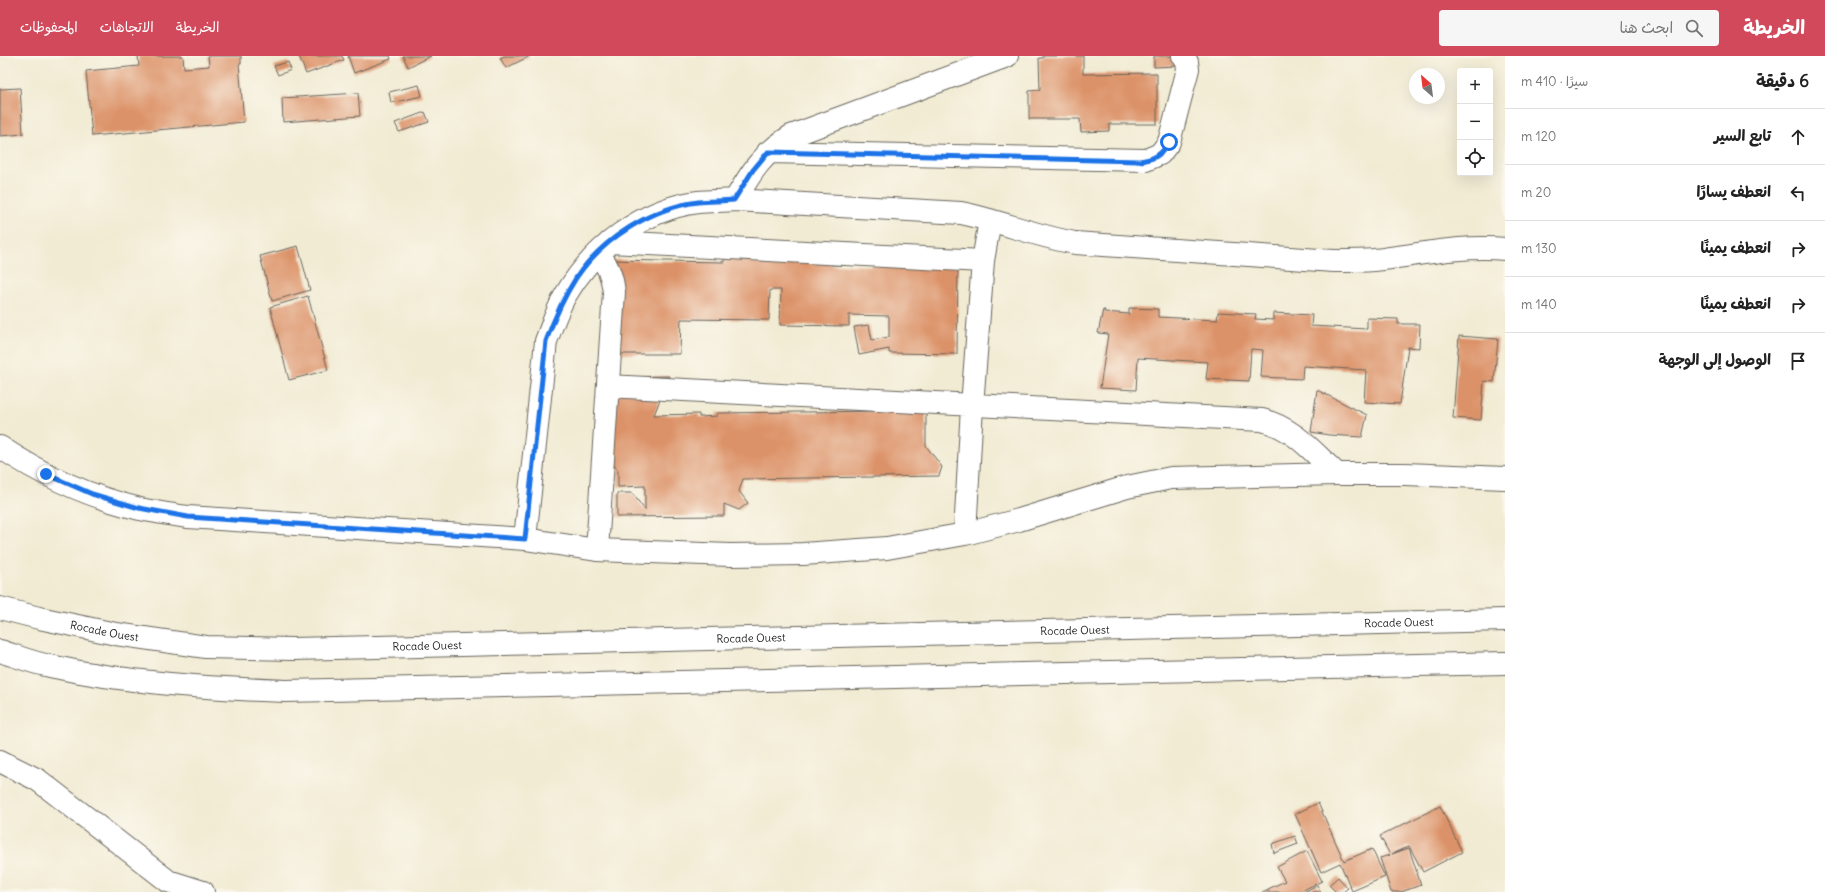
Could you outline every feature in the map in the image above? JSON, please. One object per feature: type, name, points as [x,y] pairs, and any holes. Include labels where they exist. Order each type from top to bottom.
[{"type":"main road","points":[[734,200],[753,170],[768,152],[791,136],[1007,56]]},
{"type":"main road","points":[[768,152],[1146,160],[1160,154],[1169,142],[1188,69],[1183,56]]},
{"type":"main road","points":[[525,539],[546,341],[554,318],[564,297],[577,276],[604,247],[651,216],[674,208],[697,202],[734,200],[961,213],[990,220],[1039,236],[1075,243],[1334,261],[1372,260],[1462,248],[1505,249]]},
{"type":"main road","points":[[965,534],[972,406],[983,261],[990,220]]},
{"type":"main road","points":[[604,247],[983,261]]},
{"type":"main road","points":[[597,550],[614,292],[604,247]]},
{"type":"main road","points":[[608,386],[1262,420],[1283,427],[1292,433],[1337,474]]},
{"type":"main road","points":[[0,446],[46,474],[92,494],[139,508],[181,516],[525,539],[597,550],[730,555],[803,554],[887,548],[965,534],[1019,520],[1126,487],[1171,478],[1337,474],[1505,478]]},
{"type":"main road","name":"Rocade Ouest","points":[[0,608],[123,636],[206,647],[292,649],[1505,620]]},
{"type":"main road","points":[[0,651],[49,666],[131,680],[213,689],[286,690],[1505,664]]},
{"type":"main road","points":[[0,761],[38,780],[168,881],[203,892]]},
{"type":"building","points":[[138,56],[183,56],[184,68],[209,66],[208,56],[241,56],[241,64],[239,64],[244,122],[92,136],[86,71],[139,66]]},
{"type":"building","points":[[299,56],[342,56],[344,60],[306,74]]},
{"type":"building","points":[[348,56],[390,56],[391,59],[354,73]]},
{"type":"building","points":[[403,56],[431,56],[408,67]]},
{"type":"building","points":[[504,56],[530,56],[506,68],[500,58]]},
{"type":"building","points":[[1043,56],[1083,56],[1083,74],[1157,73],[1157,124],[1109,124],[1109,131],[1081,132],[1080,119],[1029,119],[1029,91],[1040,90],[1039,58],[1043,58]]},
{"type":"building","points":[[1154,56],[1178,56],[1178,66],[1154,67]]},
{"type":"building","points":[[288,62],[291,70],[278,75],[274,66]]},
{"type":"building","points":[[419,85],[422,96],[391,103],[389,92]]},
{"type":"building","points":[[20,88],[23,134],[0,136],[0,89]]},
{"type":"building","points":[[358,93],[360,116],[283,122],[282,98]]},
{"type":"building","points":[[425,112],[429,122],[399,132],[395,123]]},
{"type":"building","points":[[298,246],[310,290],[272,301],[260,256]]},
{"type":"building","points":[[724,252],[831,253],[831,265],[958,266],[957,354],[889,353],[889,349],[859,355],[854,327],[869,325],[872,340],[889,337],[889,316],[849,315],[849,326],[780,325],[781,290],[770,290],[769,320],[681,319],[680,354],[616,354],[607,260],[724,262]]},
{"type":"building","points":[[308,296],[328,370],[289,380],[270,307]]},
{"type":"building","points":[[1129,308],[1158,309],[1158,317],[1217,320],[1218,312],[1256,314],[1255,319],[1273,320],[1273,313],[1312,315],[1311,326],[1367,329],[1367,318],[1398,319],[1398,324],[1420,324],[1419,348],[1408,347],[1400,404],[1364,402],[1366,370],[1303,366],[1302,379],[1261,377],[1263,350],[1251,349],[1249,381],[1206,379],[1208,362],[1138,358],[1136,390],[1100,388],[1108,334],[1098,333],[1103,310],[1105,310],[1104,312],[1129,314]]},
{"type":"building","points":[[1459,336],[1498,339],[1494,382],[1484,381],[1481,420],[1453,418]]},
{"type":"building","points":[[669,376],[654,415],[699,414],[699,417],[717,416],[717,413],[885,411],[926,392],[926,446],[942,467],[939,476],[743,479],[739,491],[748,503],[739,510],[724,504],[724,516],[617,517],[617,493],[632,493],[645,510],[645,486],[618,487],[618,470],[600,447],[612,377]]},
{"type":"building","points":[[1317,390],[1367,415],[1362,437],[1329,435],[1311,432]]},
{"type":"building","points":[[1318,803],[1344,861],[1372,849],[1385,877],[1352,891],[1340,863],[1321,872],[1295,814]]},
{"type":"building","points":[[1440,806],[1462,852],[1423,872],[1409,846],[1392,854],[1409,848],[1421,885],[1401,892],[1391,892],[1380,858],[1390,855],[1380,836]]},
{"type":"building","points":[[1295,836],[1298,844],[1274,853],[1272,844]]},
{"type":"building","points":[[1307,851],[1322,881],[1299,892],[1262,892],[1285,881],[1277,867]]},
{"type":"building","points":[[1338,877],[1348,888],[1343,892],[1336,892],[1329,885]]},
{"type":"building","points":[[1317,885],[1321,892],[1304,892]]},
{"type":"route","points":[[46,474],[92,494],[139,508],[188,517],[525,539],[546,341],[554,318],[564,297],[577,276],[610,242],[630,228],[651,216],[674,208],[697,202],[734,200],[753,170],[768,152],[1139,161],[1153,158],[1160,154],[1169,142]]}]
